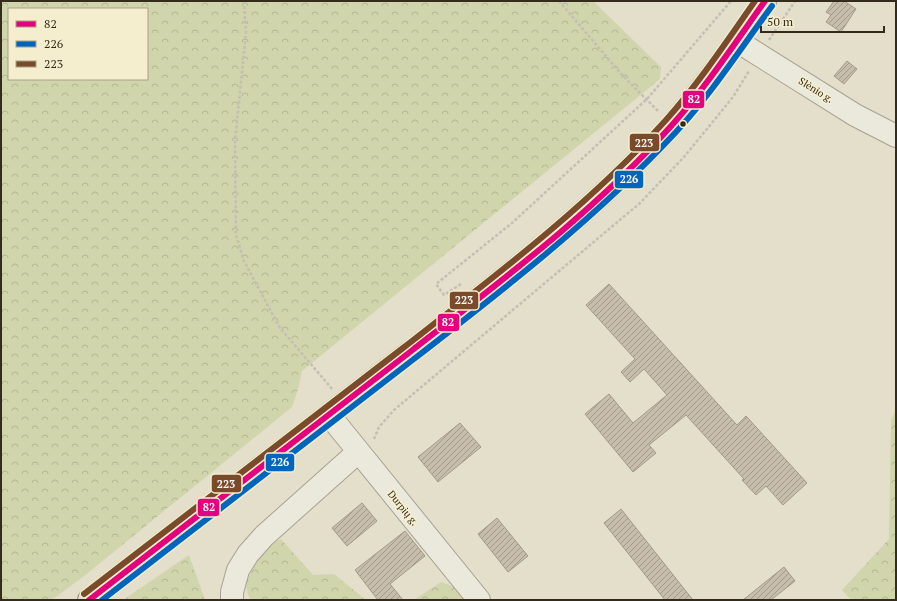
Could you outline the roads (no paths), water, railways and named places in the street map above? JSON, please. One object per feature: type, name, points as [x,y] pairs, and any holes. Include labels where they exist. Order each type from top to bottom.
[{"type":"main road","points":[[89,600],[336,409],[548,242],[618,180],[672,124],[702,88],[765,1]]},
{"type":"street","name":"Slėnio g.","points":[[737,41],[855,115],[896,136]]},
{"type":"street","name":"Durpių g.","points":[[336,409],[361,456],[479,600]]},
{"type":"street","points":[[232,600],[232,592],[238,570],[248,554],[264,536],[361,456]]}]
